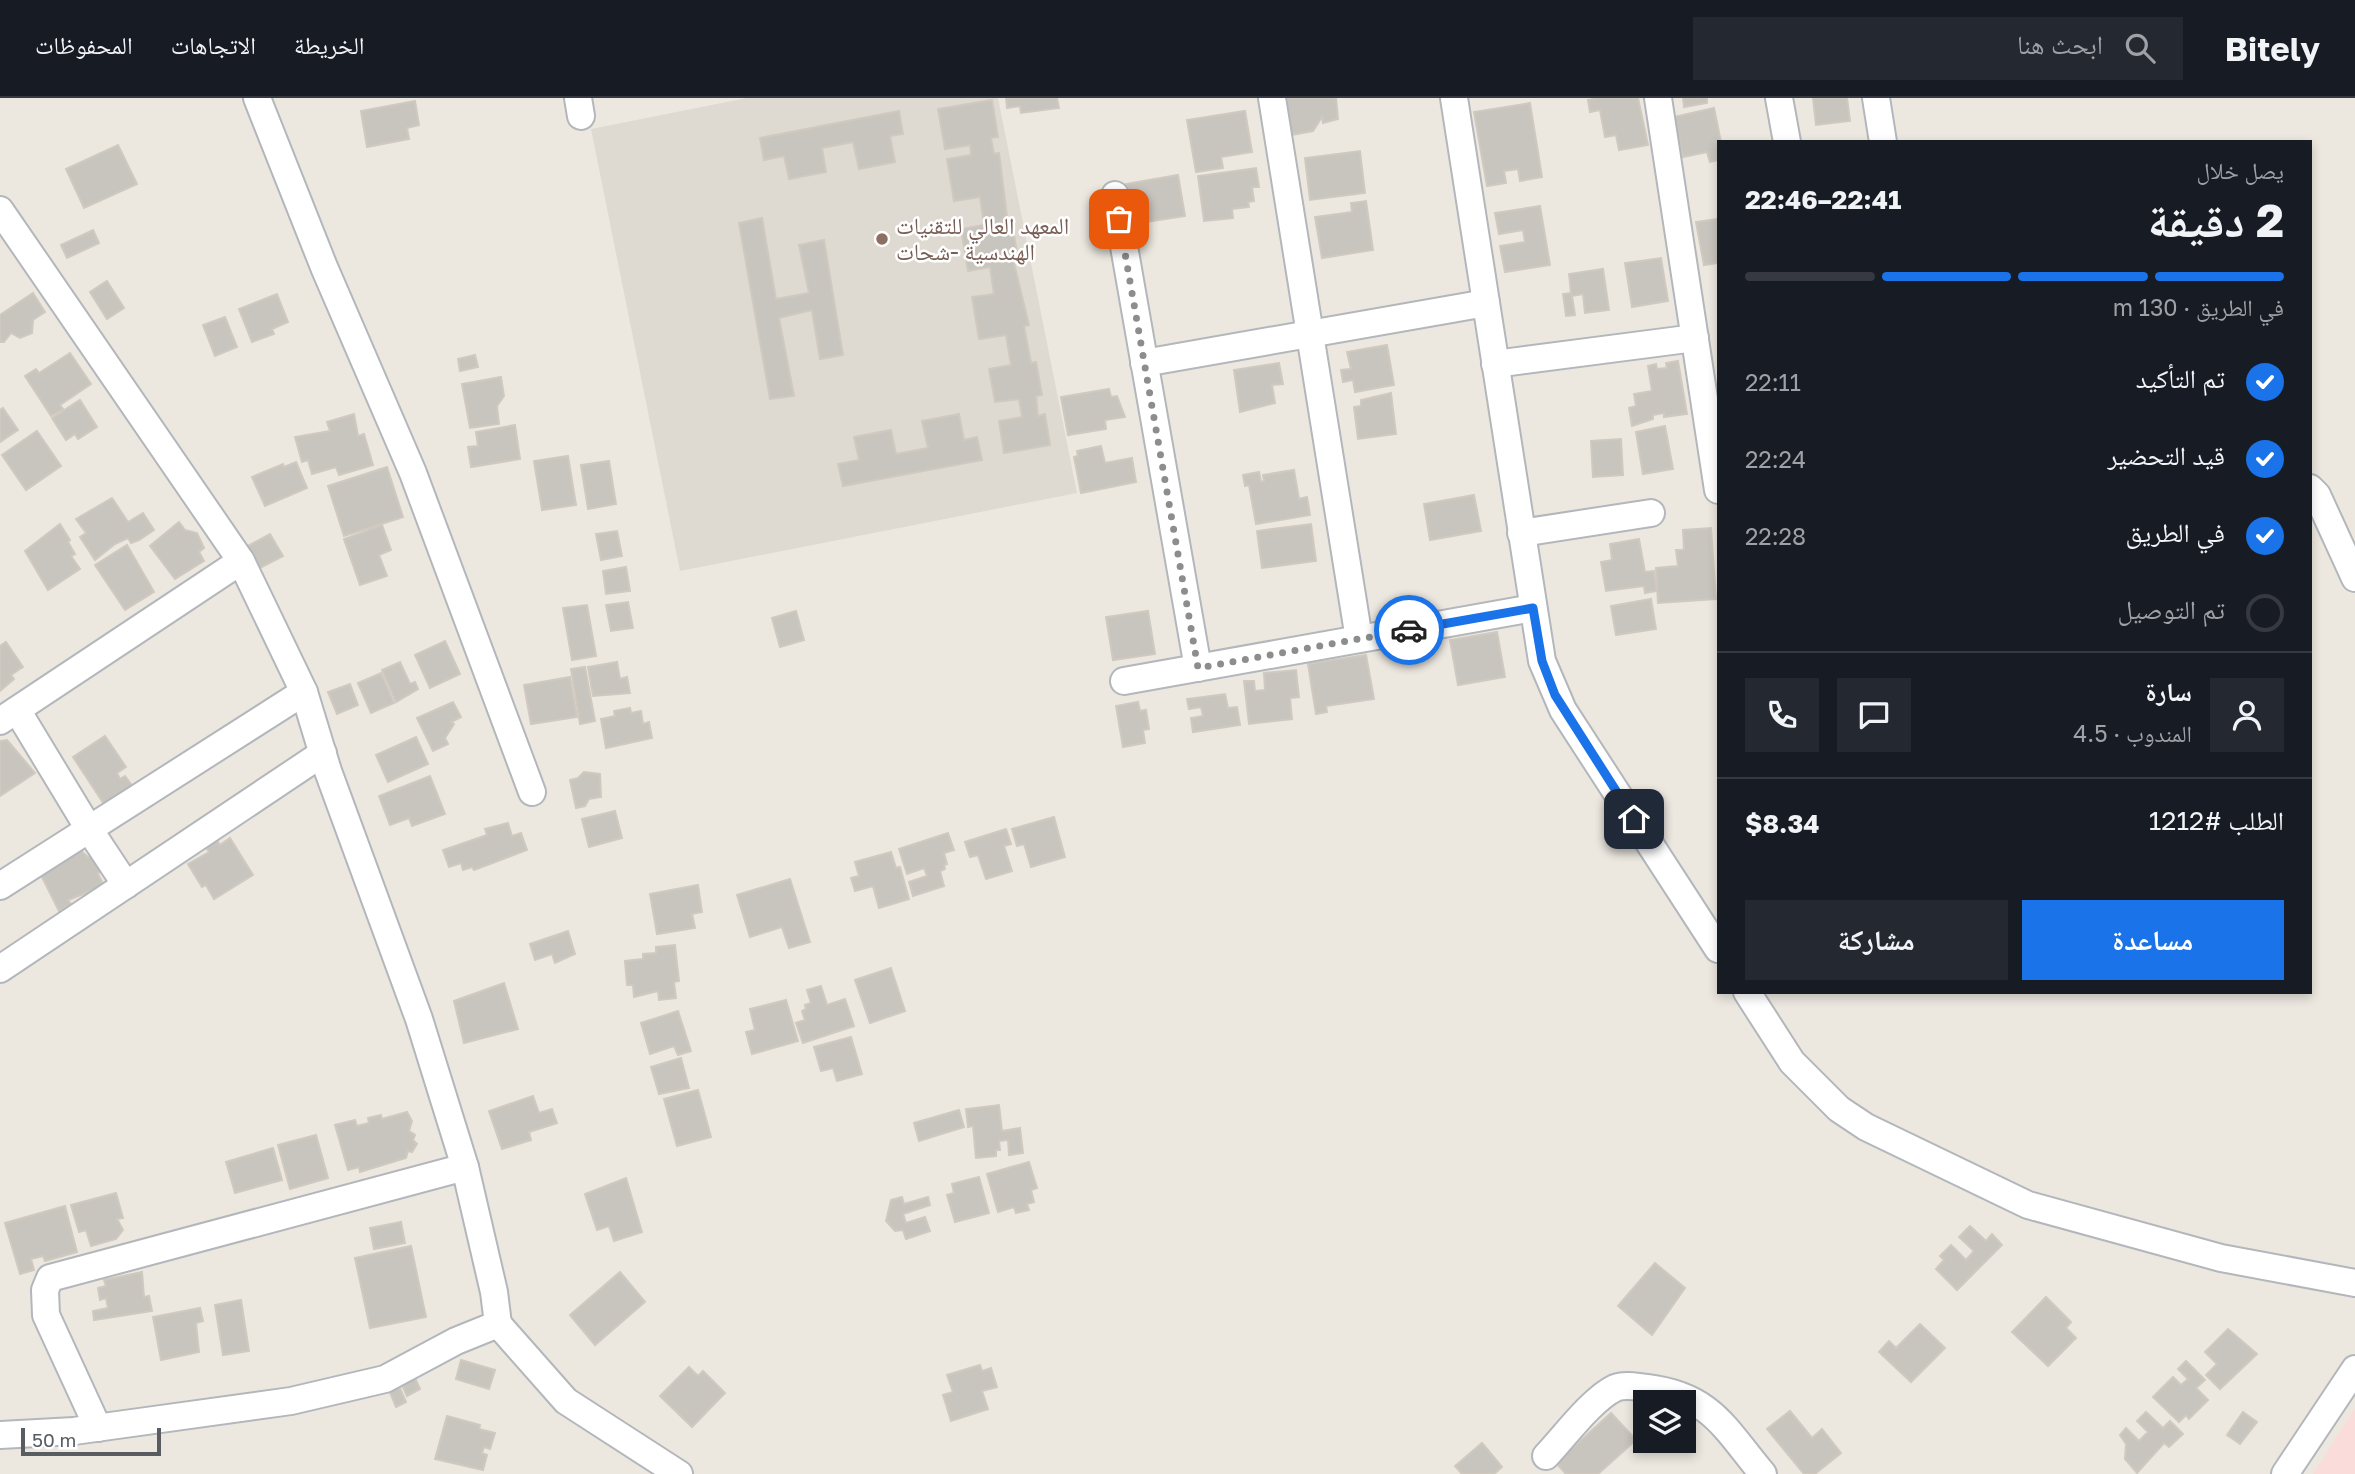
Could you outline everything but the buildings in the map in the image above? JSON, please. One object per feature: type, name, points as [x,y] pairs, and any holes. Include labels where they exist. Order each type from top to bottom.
[{"type":"street","points":[[257,98],[324,267],[412,473],[532,792]]},
{"type":"street","points":[[1272,98],[1312,333],[1359,639]]},
{"type":"street","points":[[1454,98],[1542,661],[1555,695],[1717,947]]},
{"type":"street","points":[[1658,98],[1717,483]]},
{"type":"street","points":[[1779,98],[1787,140]]},
{"type":"street","points":[[1876,98],[1883,140]]},
{"type":"street","points":[[1115,195],[1198,668]]},
{"type":"street","points":[[0,209],[241,561],[304,692],[323,753],[419,1019],[465,1167],[494,1292],[498,1324],[566,1401],[679,1474]]},
{"type":"street","points":[[1144,363],[1486,303]]},
{"type":"street","points":[[1495,364],[1695,338]]},
{"type":"street","points":[[2312,490],[2317,495],[2355,578]]},
{"type":"street","points":[[1521,533],[1651,513]]},
{"type":"street","points":[[127,885],[8,716],[241,561]]},
{"type":"street","points":[[1125,681],[1533,608]]},
{"type":"street","points":[[0,886],[304,692]]},
{"type":"street","points":[[0,969],[323,753]]},
{"type":"street","points":[[1748,994],[1792,1062],[1839,1109],[1866,1127],[2015,1199],[2221,1258],[2355,1283]]},
{"type":"street","points":[[98,1428],[46,1315],[44,1290],[50,1278],[465,1167]]},
{"type":"street","points":[[0,1435],[23,1436],[98,1428],[291,1401],[385,1379],[456,1341],[498,1324]]},
{"type":"street","points":[[2285,1474],[2355,1369]]},
{"type":"street","points":[[1546,1456],[1601,1399],[1615,1388],[1628,1386],[1663,1390],[1699,1403],[1726,1425],[1763,1474]]},
{"type":"shaded area","points":[[747,98],[998,98],[1077,493],[680,571],[591,129]]},
{"type":"shaded area","points":[[2355,1408],[2355,1474],[2313,1474]]},
{"type":"way so far","points":[[1119,219],[1198,668],[1409,630]]},
{"type":"place","name":"المعهد العالي للتقنيات الهندسية -شحات","points":[[882,239]]},
{"type":"route","points":[[1409,630],[1533,608],[1542,661],[1555,695],[1634,819]]}]
